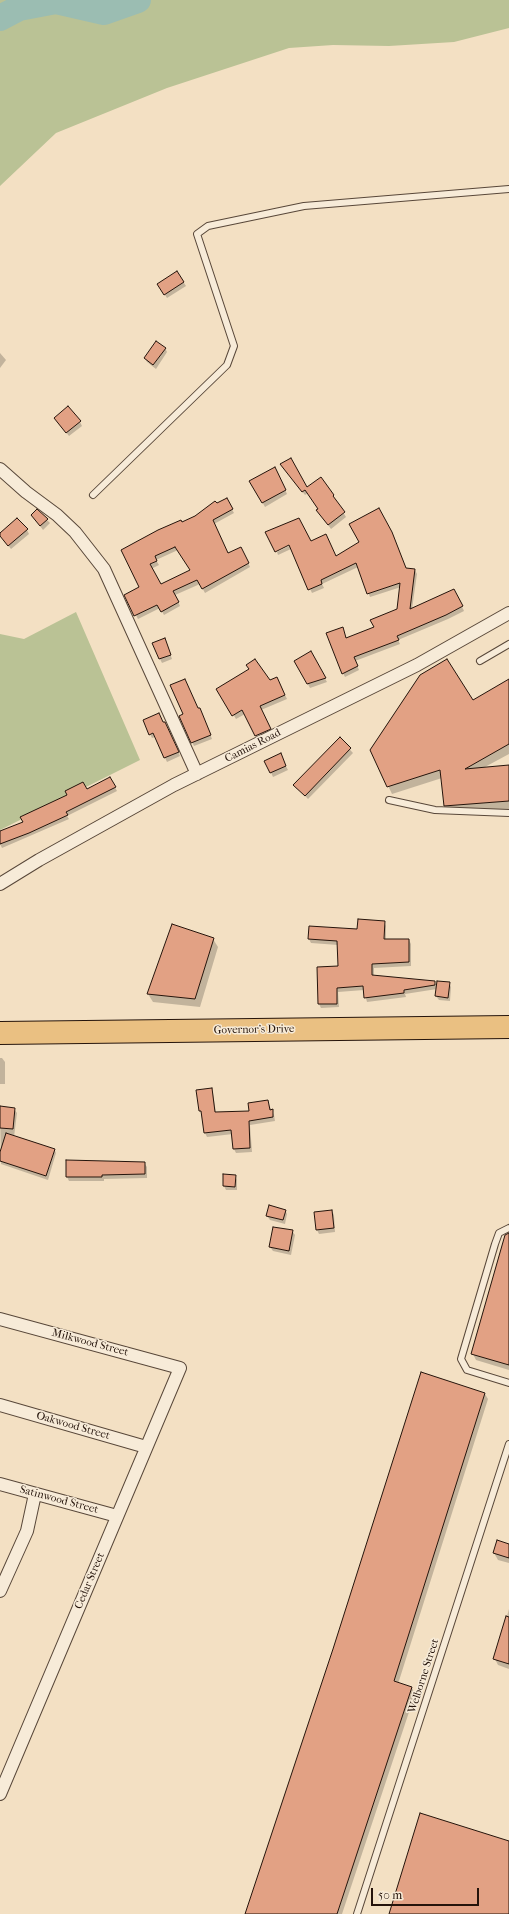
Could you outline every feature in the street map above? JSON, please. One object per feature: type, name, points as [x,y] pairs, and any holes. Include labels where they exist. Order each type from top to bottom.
[{"type":"highway","name":"Governor's Drive","points":[[0,1033],[509,1027]]},
{"type":"street","points":[[0,468],[26,492],[57,515],[75,532],[104,569],[197,774]]},
{"type":"street","name":"Camias Road","points":[[0,884],[52,853],[197,774],[417,665],[509,613]]},
{"type":"street","name":"Milkwood Street","points":[[0,1319],[180,1368]]},
{"type":"street","name":"Cedar Street","points":[[1,1791],[180,1368]]},
{"type":"street","name":"Oakwood Street","points":[[0,1405],[146,1447]]},
{"type":"street","name":"Satinwood Street","points":[[0,1484],[117,1516]]},
{"type":"street","points":[[0,1591],[26,1532],[35,1494]]},
{"type":"lane","points":[[94,495],[227,365],[234,346],[197,234],[208,226],[304,206],[509,189]]},
{"type":"lane","points":[[480,661],[509,644]]},
{"type":"lane","points":[[389,800],[435,810],[509,813]]},
{"type":"lane","points":[[509,1228],[499,1233],[461,1359],[467,1370],[509,1383]]},
{"type":"lane","name":"Welborne Street","points":[[357,1914],[509,1444]]},
{"type":"green space","points":[[0,0],[509,0],[509,28],[454,42],[389,46],[333,45],[289,48],[167,88],[56,133],[0,186]]},
{"type":"green space","points":[[76,612],[140,760],[0,830],[0,634],[24,639]]},
{"type":"building","points":[[177,271],[184,282],[164,295],[157,284]]},
{"type":"building","points":[[156,341],[166,348],[153,365],[144,358]]},
{"type":"building","points":[[68,406],[81,421],[66,433],[54,418]]},
{"type":"building","points":[[291,458],[307,487],[321,477],[345,512],[328,525],[316,510],[318,509],[305,490],[302,492],[280,464]]},
{"type":"building","points":[[275,467],[286,490],[262,503],[249,481]]},
{"type":"building","points":[[227,498],[233,509],[213,520],[228,553],[241,547],[249,563],[202,589],[197,580],[173,591],[179,602],[161,612],[157,605],[134,616],[124,595],[139,587],[121,550],[158,530],[181,520],[182,522],[195,516],[215,501],[217,503]],"holes":[[[175,547],[190,570],[161,584],[150,564],[157,561],[155,556]]]},
{"type":"building","points":[[379,508],[392,532],[406,568],[415,569],[410,609],[454,589],[463,606],[397,636],[399,640],[354,657],[358,666],[342,674],[326,633],[343,627],[346,638],[374,627],[370,620],[397,609],[400,583],[367,594],[356,563],[321,580],[322,584],[308,590],[289,545],[275,552],[265,532],[299,518],[311,541],[326,534],[336,556],[359,542],[349,524]]},
{"type":"building","points":[[37,509],[48,519],[40,526],[31,515]]},
{"type":"building","points":[[17,518],[28,529],[8,546],[0,536],[0,533]]},
{"type":"building","points":[[165,638],[171,655],[159,659],[152,643]]},
{"type":"building","points":[[311,651],[326,678],[307,684],[294,661]]},
{"type":"building","points":[[255,659],[270,680],[277,677],[285,695],[260,706],[271,729],[255,736],[242,710],[232,716],[216,689],[249,669],[246,665]]},
{"type":"building","points":[[447,659],[473,700],[509,679],[509,744],[465,769],[509,765],[509,801],[444,806],[440,770],[387,787],[370,750],[420,675]]},
{"type":"building","points":[[185,679],[198,708],[200,708],[211,735],[191,743],[179,716],[183,714],[170,685]]},
{"type":"building","points":[[159,713],[163,722],[165,722],[179,752],[164,758],[153,733],[149,735],[143,720]]},
{"type":"building","points":[[340,737],[351,748],[305,796],[293,785]]},
{"type":"building","points":[[281,753],[286,766],[270,773],[264,761]]},
{"type":"building","points":[[110,777],[116,787],[66,812],[68,815],[29,833],[0,844],[0,831],[23,822],[20,817],[67,795],[65,791],[83,782],[87,789]]},
{"type":"building","points":[[358,919],[385,921],[384,939],[409,939],[409,962],[372,964],[372,975],[435,981],[435,985],[404,990],[404,993],[364,998],[363,986],[337,988],[337,1004],[318,1004],[317,967],[338,966],[337,941],[308,939],[309,926],[357,929]]},
{"type":"building","points":[[172,924],[214,938],[195,999],[147,994]]},
{"type":"building","points":[[437,981],[450,982],[448,998],[435,996]]},
{"type":"building","points":[[212,1088],[215,1112],[249,1111],[248,1103],[268,1100],[270,1110],[273,1109],[273,1117],[249,1121],[250,1148],[233,1149],[231,1130],[204,1133],[196,1090]]},
{"type":"building","points":[[0,1106],[15,1108],[13,1129],[0,1128]]},
{"type":"building","points":[[6,1133],[55,1149],[46,1176],[0,1161],[0,1152]]},
{"type":"building","points":[[66,1160],[145,1162],[145,1174],[102,1175],[102,1177],[66,1177]]},
{"type":"building","points":[[223,1174],[236,1175],[235,1187],[223,1186]]},
{"type":"building","points":[[269,1205],[286,1210],[283,1220],[266,1216]]},
{"type":"building","points":[[332,1210],[334,1228],[316,1230],[314,1212]]},
{"type":"building","points":[[273,1227],[293,1230],[289,1251],[269,1247]]},
{"type":"building","points":[[509,1233],[509,1365],[471,1354],[505,1235]]},
{"type":"building","points":[[421,1372],[485,1393],[394,1681],[412,1687],[337,1914],[245,1914],[333,1649]]},
{"type":"building","points":[[497,1540],[509,1544],[509,1558],[493,1553]]},
{"type":"building","points":[[506,1616],[509,1617],[509,1664],[493,1659]]},
{"type":"building","points":[[420,1813],[509,1841],[509,1914],[389,1914]]},
{"type":"waterway","points":[[0,18],[19,8],[56,1],[104,12],[138,0]]}]
